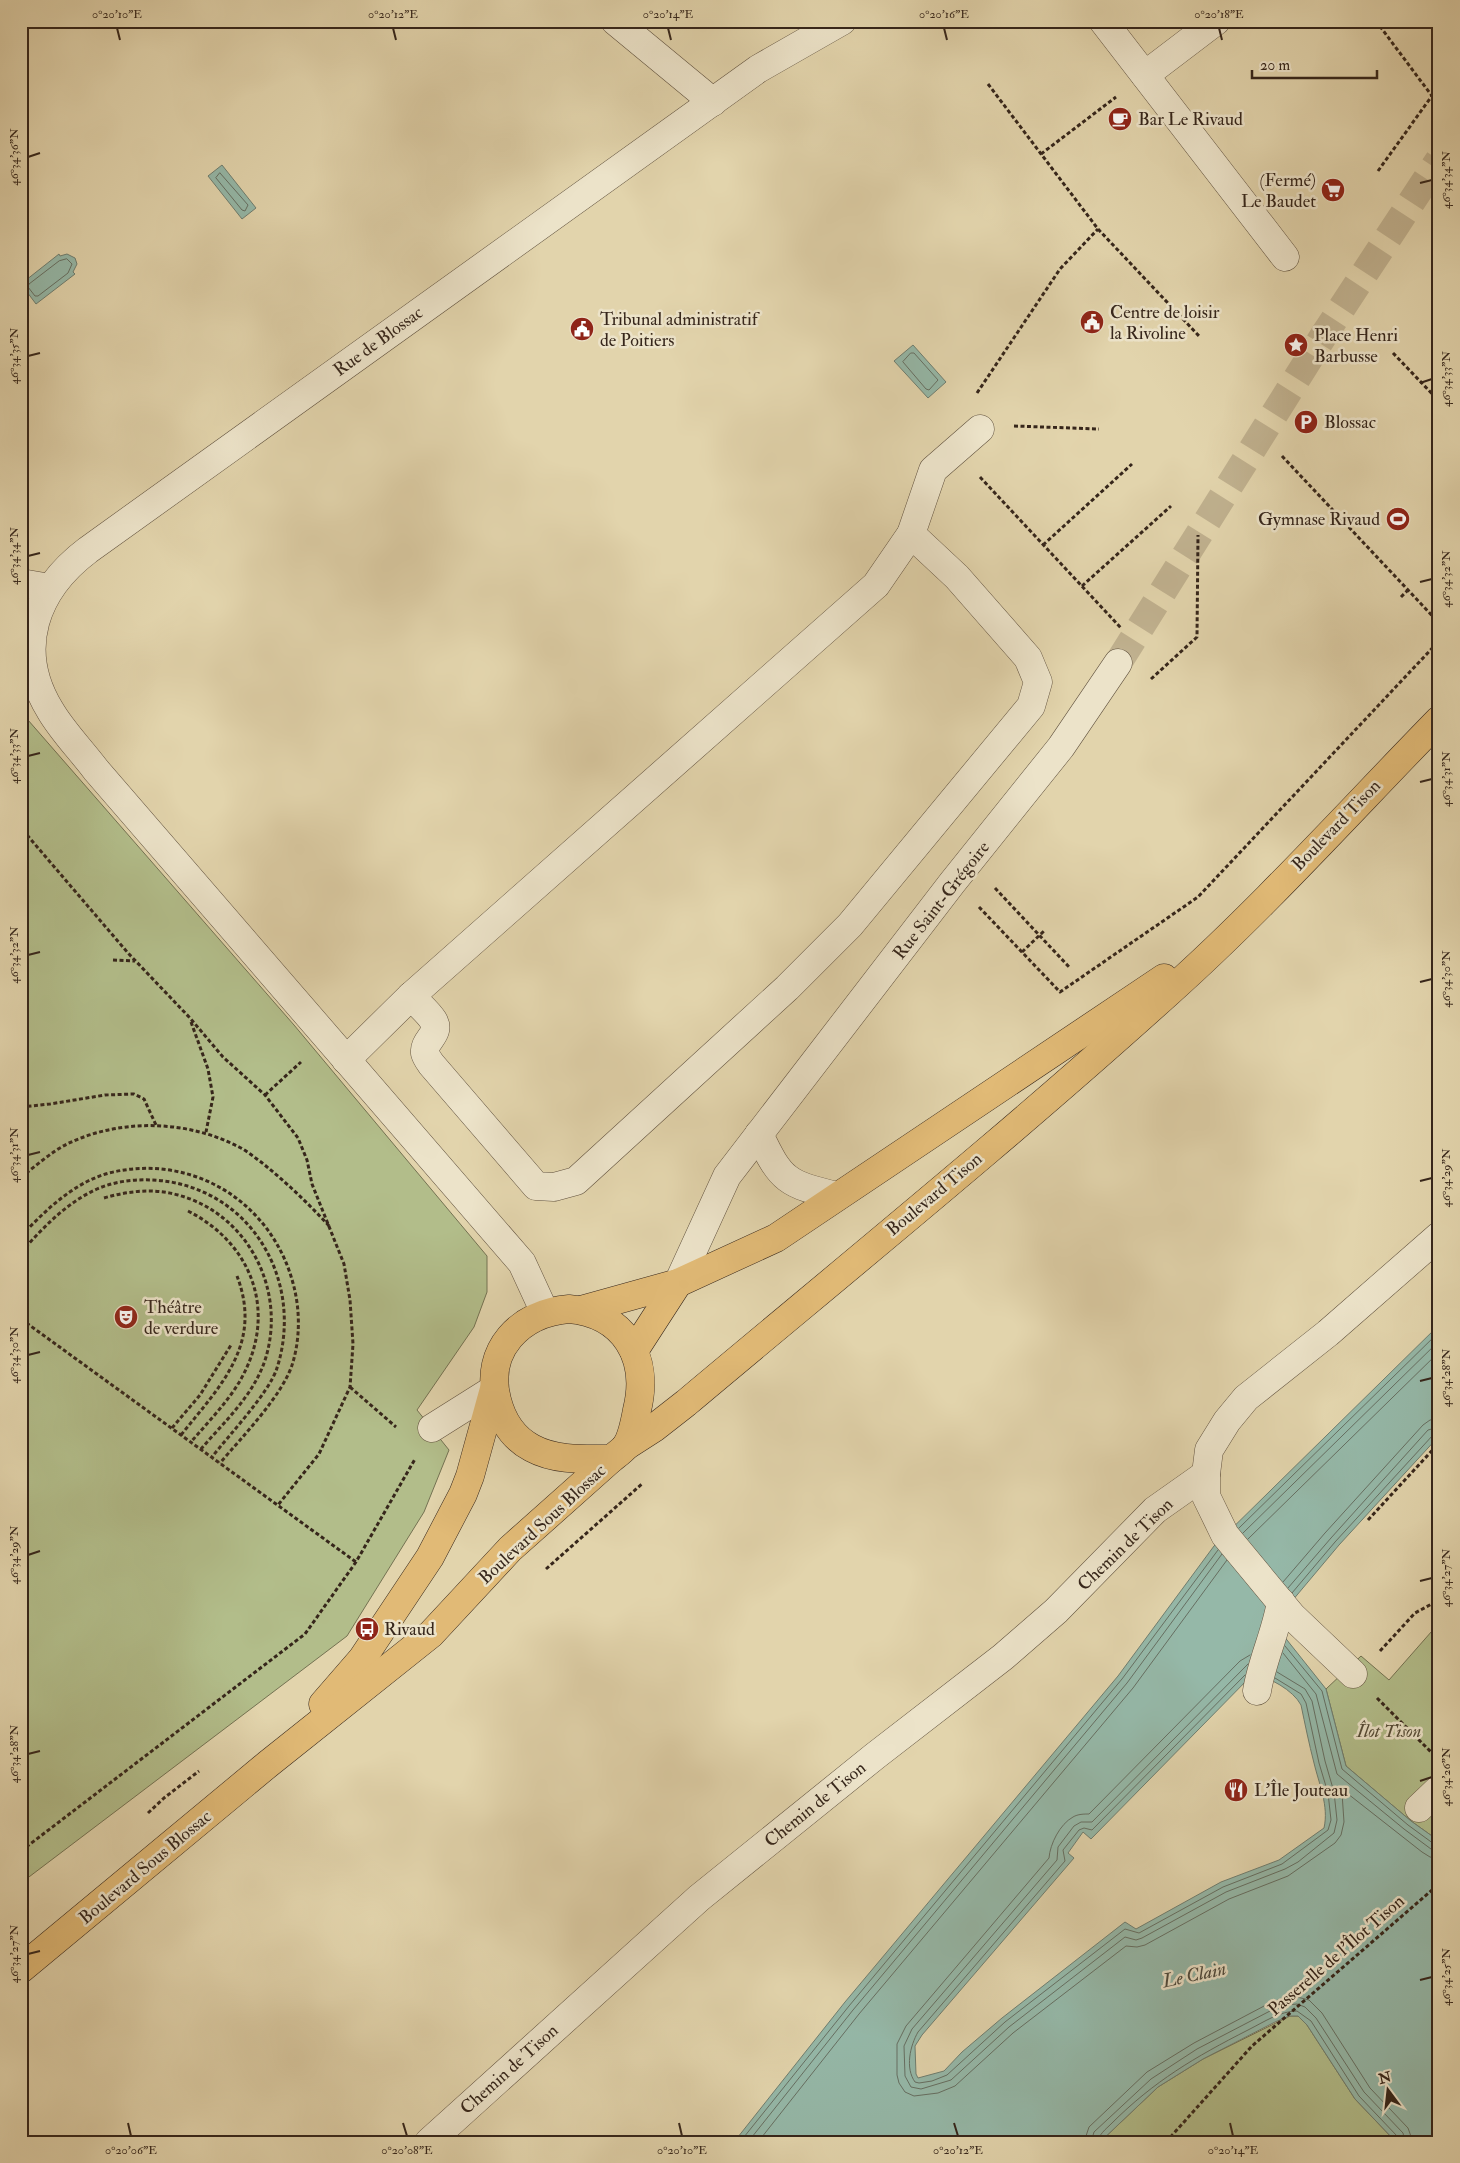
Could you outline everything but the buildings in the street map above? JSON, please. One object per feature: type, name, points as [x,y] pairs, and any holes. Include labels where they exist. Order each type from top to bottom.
[{"type":"main road","name":"Boulevard Tison","points":[[619,1452],[686,1403],[1048,1098],[1170,991],[1234,931],[1439,720]]},
{"type":"main road","name":"Boulevard Tison","points":[[581,1310],[678,1283],[776,1238],[1234,931]]},
{"type":"main road","points":[[634,1351],[678,1283]]},
{"type":"main road","name":"Boulevard Sous Blossac","points":[[21,1969],[268,1764],[431,1634],[510,1549],[619,1452],[634,1422],[642,1386],[640,1368],[634,1351],[627,1339],[612,1324],[594,1314],[581,1310],[545,1313],[524,1323],[506,1342],[496,1365],[494,1389],[470,1476],[463,1494],[430,1557],[362,1659],[268,1764]]},
{"type":"main road","name":"Boulevard Sous Blossac","points":[[494,1389],[500,1413],[506,1424],[518,1438],[534,1449],[557,1456],[581,1459],[619,1452]]},
{"type":"street","points":[[615,21],[713,102]]},
{"type":"street","name":"Rue de Blossac","points":[[545,1313],[522,1263],[346,1060],[321,1044],[96,770],[51,712],[38,685],[31,652],[35,622],[50,588],[67,567],[88,550],[758,69],[842,21]]},
{"type":"street","points":[[1103,21],[1285,257]]},
{"type":"street","points":[[1145,75],[1216,21]]},
{"type":"street","points":[[346,1060],[411,996],[876,585],[911,534],[932,470],[980,429]]},
{"type":"street","points":[[411,996],[434,1021],[436,1029],[427,1044],[425,1053],[431,1064],[536,1186],[554,1187],[576,1182],[787,988],[850,925],[1031,706],[1038,682],[1028,658],[958,576],[911,534]]},
{"type":"street","points":[[21,583],[50,588]]},
{"type":"street","name":"Rue Saint-Grégoire","points":[[678,1283],[727,1176],[952,884],[1061,747],[1118,663]]},
{"type":"street","points":[[759,1134],[772,1163],[785,1177],[806,1188],[837,1196]]},
{"type":"street","points":[[1353,1674],[1287,1609],[1225,1534],[1206,1496],[1209,1450],[1227,1421],[1246,1398],[1328,1333],[1439,1236]]},
{"type":"street","points":[[426,1439],[494,1389]]},
{"type":"street","name":"Chemin de Tison","points":[[429,2142],[699,1898],[799,1816],[1011,1650],[1056,1611],[1155,1510],[1206,1474]]},
{"type":"street","points":[[1259,1682],[1277,1627],[1287,1609]]},
{"type":"street","points":[[1419,1808],[1439,1789]]},
{"type":"path","points":[[1376,21],[1432,96]]},
{"type":"path","points":[[1041,154],[1145,75]]},
{"type":"path","points":[[988,84],[1098,229],[1199,336]]},
{"type":"path","points":[[1378,171],[1439,86]]},
{"type":"path","points":[[975,397],[1060,268],[1098,229]]},
{"type":"path","points":[[1393,353],[1439,401]]},
{"type":"path","points":[[1010,425],[1100,429]]},
{"type":"path","points":[[1282,456],[1439,622]]},
{"type":"path","points":[[1043,545],[1132,464]]},
{"type":"path","points":[[975,472],[1127,635]]},
{"type":"path","points":[[1082,586],[1171,506]]},
{"type":"path","points":[[1156,666],[1161,670],[1197,637],[1198,535]]},
{"type":"path","points":[[1401,597],[1408,590]]},
{"type":"path","points":[[980,908],[1060,992],[1198,897],[1439,641]]},
{"type":"path","points":[[21,833],[27,834],[136,961],[190,1018],[223,1057],[265,1095],[298,1138],[307,1160],[312,1184],[344,1264],[350,1300],[353,1344],[350,1387],[319,1454],[278,1505]]},
{"type":"path","points":[[21,842],[27,834]]},
{"type":"path","points":[[1001,881],[995,889],[1070,968]]},
{"type":"path","points":[[1022,952],[1044,931]]},
{"type":"path","points":[[112,960],[136,961]]},
{"type":"path","points":[[190,1018],[208,1069],[213,1097],[206,1132]]},
{"type":"path","points":[[265,1095],[321,1044]]},
{"type":"path","points":[[21,1106],[50,1104],[105,1095],[134,1094],[144,1099],[156,1125]]},
{"type":"path","points":[[21,1177],[67,1144],[124,1127],[156,1125],[206,1132],[241,1147],[275,1173],[303,1198],[332,1230]]},
{"type":"path","points":[[21,1236],[45,1211],[75,1188],[109,1174],[132,1170],[160,1168],[191,1174],[217,1186],[238,1199],[258,1218],[275,1239],[291,1276],[298,1311],[296,1349],[293,1364],[278,1391],[220,1463]]},
{"type":"path","points":[[21,1252],[61,1211],[77,1199],[119,1182],[134,1180],[158,1180],[186,1185],[205,1192],[229,1208],[253,1230],[272,1262],[280,1282],[284,1306],[282,1347],[276,1370],[268,1386],[212,1457]]},
{"type":"path","points":[[104,1198],[137,1191],[155,1191],[196,1201],[222,1217],[238,1232],[254,1253],[263,1272],[272,1310],[266,1356],[252,1388],[201,1449]]},
{"type":"path","points":[[188,1211],[219,1230],[235,1247],[245,1263],[255,1291],[258,1323],[251,1359],[240,1380],[191,1442]]},
{"type":"path","points":[[181,1435],[210,1399],[234,1363],[241,1348],[245,1333],[246,1308],[237,1276]]},
{"type":"path","points":[[21,1319],[356,1562]]},
{"type":"path","points":[[172,1428],[200,1395],[231,1345]]},
{"type":"path","points":[[21,1851],[305,1634],[356,1562],[426,1439],[350,1387]]},
{"type":"path","points":[[1368,1520],[1439,1443]]},
{"type":"path","points":[[540,1574],[644,1482]]},
{"type":"path","points":[[1378,1653],[1415,1613],[1439,1600]]},
{"type":"path","points":[[1353,1674],[1432,1753],[1439,1748]]},
{"type":"path","points":[[144,1818],[164,1798],[203,1768]]},
{"type":"path","name":"Passerelle de l'Îlot Tison","points":[[1166,2142],[1252,2046],[1439,1884]]},
{"type":"green space","points":[[21,712],[294,1025],[487,1256],[487,1292],[474,1327],[417,1410],[449,1450],[424,1512],[347,1636],[21,1883]]},
{"type":"green space","name":"Îlot Tison","points":[[1439,1623],[1439,1841],[1411,1821],[1346,1766],[1326,1689],[1361,1656],[1389,1680]]},
{"type":"green space","points":[[1290,2016],[1298,2016],[1307,2025],[1355,2099],[1396,2142],[1100,2142],[1158,2087],[1203,2059]]},
{"type":"water","points":[[222,165],[256,208],[242,219],[208,176]]},
{"type":"water","points":[[59,254],[60,256],[67,254],[75,258],[77,264],[73,272],[75,274],[36,304],[21,284]]},
{"type":"water","points":[[913,345],[946,382],[928,398],[894,361]]},
{"type":"water","name":"Le Clain","points":[[1439,1325],[1439,1436],[1339,1545],[1292,1601],[1283,1635],[1326,1689],[1346,1766],[1411,1821],[1439,1841],[1439,2142],[1396,2142],[1355,2099],[1307,2025],[1298,2016],[1289,2016],[1203,2059],[1158,2087],[1100,2142],[734,2142],[845,2002],[1118,1676],[1214,1546]],"holes":[[[1253,1674],[1287,1689],[1301,1705],[1310,1749],[1323,1795],[1324,1828],[1279,1860],[1221,1882],[1136,1929],[1125,1922],[1002,2018],[962,2052],[944,2071],[918,2078],[916,2074],[915,2046],[922,2035],[1074,1858],[1068,1853],[1083,1832],[1091,1839]]]},
{"type":"tunnel","points":[[1118,663],[1324,335],[1439,160]]},
{"type":"place","name":"Bar Le Rivaud","points":[[1120,119]]},
{"type":"place","name":"(Fermé) Le Baudet","points":[[1333,190]]},
{"type":"place","name":"Centre de loisir la Rivoline","points":[[1092,322]]},
{"type":"place","name":"Tribunal administratif de Poitiers","points":[[582,329]]},
{"type":"place","name":"Place Henri Barbusse","points":[[1296,345]]},
{"type":"place","name":"Blossac","points":[[1306,422]]},
{"type":"place","name":"Gymnase Rivaud","points":[[1398,519]]},
{"type":"place","name":"Théâtre de verdure","points":[[126,1317]]},
{"type":"place","name":"Rivaud","points":[[367,1629]]},
{"type":"place","name":"L'Île Jouteau","points":[[1236,1790]]}]
